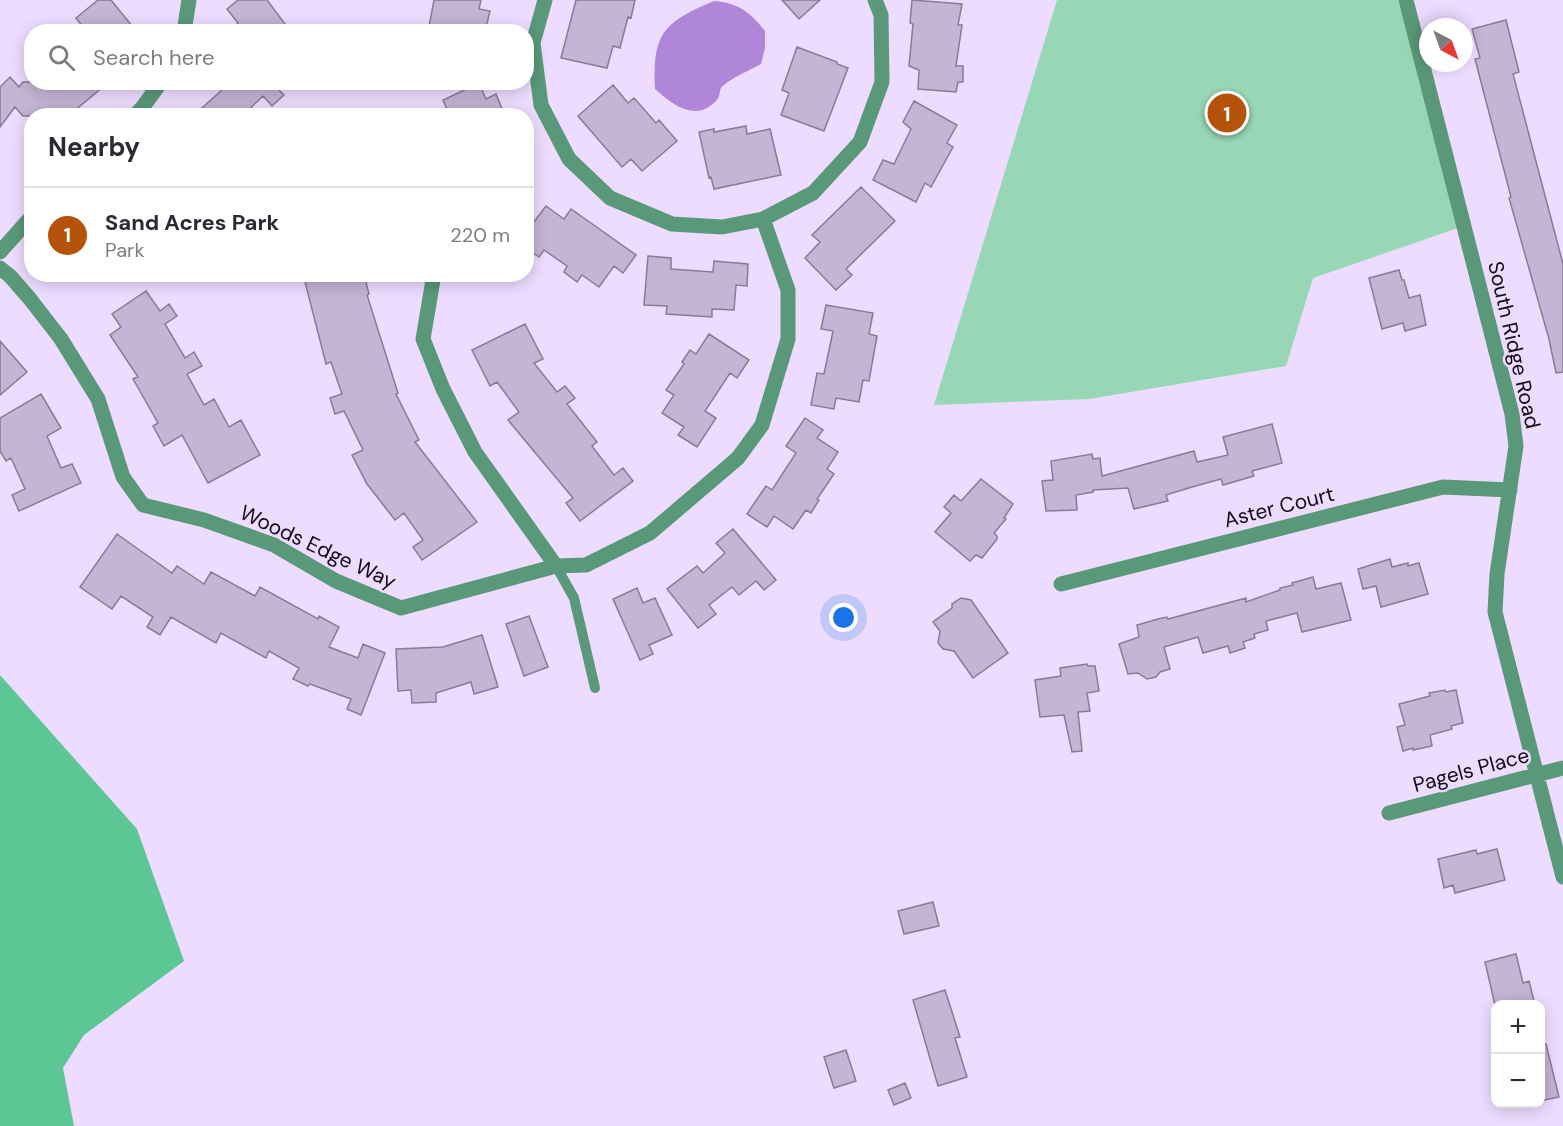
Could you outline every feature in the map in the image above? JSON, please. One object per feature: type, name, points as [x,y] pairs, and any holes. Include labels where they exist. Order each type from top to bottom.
[{"type":"street","points":[[185,24],[189,0]]},
{"type":"street","points":[[534,39],[545,0]]},
{"type":"street","points":[[534,51],[541,105],[569,159],[610,198],[672,224],[722,227],[763,219],[813,193],[860,142],[882,82],[881,15],[875,0]]},
{"type":"street","name":"South Ridge Road","points":[[1406,0],[1512,414],[1516,446],[1497,573],[1496,612],[1563,877]]},
{"type":"street","points":[[141,108],[156,90]]},
{"type":"street","name":"Woods Edge Way","points":[[0,268],[30,299],[61,339],[98,399],[123,477],[143,505],[204,520],[274,545],[336,581],[401,608],[556,566],[586,566],[650,533],[738,458],[762,424],[788,339],[788,290],[763,219]]},
{"type":"street","points":[[0,252],[24,225]]},
{"type":"street","points":[[433,282],[423,339],[442,389],[475,452],[556,566]]},
{"type":"street","name":"Aster Court","points":[[1061,584],[1443,487],[1510,490]]},
{"type":"street","name":"Pagels Place","points":[[1389,813],[1563,768]]},
{"type":"lane","points":[[556,566],[574,598],[595,688]]},
{"type":"green space","points":[[1057,0],[1398,0],[1464,226],[1313,278],[1286,366],[1089,399],[934,405]]},
{"type":"green space","points":[[0,675],[137,829],[184,961],[84,1035],[63,1068],[74,1126],[0,1126]]},
{"type":"shaded area","points":[[714,1],[737,6],[754,19],[765,31],[765,48],[761,64],[724,85],[717,99],[708,107],[700,111],[692,111],[676,105],[655,89],[656,55],[659,42],[673,23]]},
{"type":"building","points":[[98,0],[111,0],[130,24],[81,24],[76,18]]},
{"type":"building","points":[[238,0],[267,0],[285,24],[237,24],[227,9]]},
{"type":"building","points":[[434,0],[481,0],[479,9],[490,11],[487,24],[430,24]]},
{"type":"building","points":[[576,0],[635,0],[620,48],[613,46],[607,68],[561,58]]},
{"type":"building","points":[[782,0],[820,0],[799,19]]},
{"type":"building","points":[[912,0],[962,4],[958,25],[962,25],[956,66],[963,66],[963,82],[958,82],[956,92],[918,89],[919,70],[909,66],[913,24],[910,23]]},
{"type":"building","points":[[1506,20],[1519,72],[1513,74],[1563,264],[1563,372],[1556,373],[1549,339],[1509,198],[1511,197],[1475,59],[1480,58],[1473,29]]},
{"type":"building","points":[[797,47],[848,68],[824,131],[781,115],[789,93],[782,90]]},
{"type":"building","points":[[10,77],[19,87],[24,82],[24,90],[99,90],[78,108],[24,108],[23,116],[15,107],[0,127],[0,87]]},
{"type":"building","points":[[613,85],[628,103],[634,98],[656,123],[659,120],[677,141],[642,171],[631,159],[622,167],[578,116]]},
{"type":"building","points":[[222,90],[279,90],[284,95],[272,106],[263,96],[250,108],[202,108]]},
{"type":"building","points":[[464,90],[482,90],[486,99],[496,94],[502,108],[446,108],[443,100]]},
{"type":"building","points":[[914,101],[957,125],[947,143],[953,147],[931,187],[925,183],[916,202],[873,180],[883,160],[894,164],[911,129],[903,122]]},
{"type":"building","points":[[746,126],[747,134],[770,129],[781,175],[714,189],[711,177],[709,178],[699,132],[714,129],[714,132]]},
{"type":"building","points":[[861,187],[895,221],[846,269],[852,275],[836,290],[805,258],[820,242],[812,235]]},
{"type":"building","points":[[546,206],[564,219],[571,209],[636,255],[623,273],[614,266],[599,287],[582,275],[577,282],[564,272],[567,266],[544,250],[539,257],[534,254],[534,222]]},
{"type":"building","points":[[648,256],[671,258],[671,269],[713,272],[714,261],[748,264],[747,286],[736,285],[734,310],[712,309],[712,317],[666,314],[667,306],[644,305]]},
{"type":"building","points":[[1399,270],[1409,298],[1420,295],[1426,325],[1405,331],[1403,323],[1382,329],[1369,278]]},
{"type":"building","points":[[305,282],[366,282],[369,294],[367,295],[398,393],[396,394],[419,440],[415,442],[477,522],[422,560],[413,547],[423,540],[404,513],[395,520],[367,484],[352,455],[363,450],[344,411],[335,414],[330,398],[342,394],[331,362],[326,364]]},
{"type":"building","points":[[146,291],[160,311],[169,304],[177,316],[165,324],[185,358],[194,352],[202,366],[187,374],[204,405],[214,399],[229,427],[241,420],[260,455],[208,483],[182,435],[164,446],[153,426],[158,423],[133,379],[138,377],[110,335],[121,327],[112,314]]},
{"type":"building","points":[[826,305],[873,313],[869,334],[877,336],[869,381],[863,380],[859,402],[836,398],[834,409],[811,405],[817,373],[824,374],[833,331],[821,329]]},
{"type":"building","points":[[525,324],[543,359],[534,363],[557,392],[565,386],[575,398],[567,404],[597,442],[592,446],[614,475],[623,468],[633,481],[580,521],[566,503],[573,498],[508,420],[519,412],[497,382],[490,386],[472,350]]},
{"type":"building","points":[[709,334],[749,360],[737,378],[730,373],[705,411],[716,418],[697,447],[678,435],[684,427],[662,413],[674,395],[666,390],[684,364],[682,362],[690,350],[696,354]]},
{"type":"building","points":[[0,341],[27,372],[0,395]]},
{"type":"building","points":[[41,394],[61,428],[47,436],[61,468],[72,464],[81,483],[19,511],[12,495],[25,489],[11,458],[6,461],[0,451],[0,418]]},
{"type":"building","points":[[805,418],[823,430],[817,438],[838,452],[827,469],[834,474],[817,499],[819,500],[811,513],[806,510],[793,529],[774,516],[767,527],[747,514],[766,486],[772,490],[796,453],[786,446]]},
{"type":"building","points":[[1272,424],[1282,463],[1252,471],[1254,476],[1223,485],[1221,479],[1166,495],[1168,501],[1134,509],[1128,488],[1093,490],[1093,492],[1076,495],[1077,510],[1046,511],[1042,481],[1053,480],[1051,461],[1092,454],[1093,459],[1100,458],[1102,476],[1194,451],[1197,462],[1228,455],[1223,437]]},
{"type":"building","points":[[981,479],[1013,504],[1004,518],[1006,519],[994,533],[997,539],[982,558],[976,555],[970,561],[935,532],[951,513],[944,507],[954,495],[961,501]]},
{"type":"building","points":[[733,529],[776,580],[764,590],[756,581],[739,595],[732,587],[709,605],[716,614],[698,628],[667,589],[697,566],[703,573],[725,553],[716,543]]},
{"type":"building","points":[[117,534],[172,573],[177,566],[204,584],[211,572],[255,596],[260,587],[318,619],[319,616],[339,627],[329,647],[358,658],[363,644],[385,653],[361,715],[347,709],[351,699],[293,679],[299,668],[269,651],[266,658],[221,633],[216,643],[171,617],[160,635],[147,627],[153,617],[121,596],[112,609],[80,587]]},
{"type":"building","points":[[1390,559],[1392,567],[1419,563],[1428,594],[1381,607],[1376,586],[1363,589],[1358,569]]},
{"type":"building","points":[[1313,577],[1316,589],[1341,583],[1351,620],[1302,632],[1297,613],[1266,621],[1268,630],[1254,634],[1255,638],[1243,642],[1245,648],[1230,653],[1228,646],[1203,653],[1198,637],[1164,647],[1170,669],[1160,672],[1156,677],[1147,679],[1138,673],[1128,674],[1119,644],[1139,637],[1137,625],[1246,598],[1246,602]]},
{"type":"building","points":[[637,588],[643,603],[655,598],[672,635],[649,645],[653,654],[640,660],[613,599]]},
{"type":"building","points":[[961,598],[971,600],[1008,653],[973,678],[954,651],[943,649],[938,643],[940,631],[933,622]]},
{"type":"building","points":[[529,616],[548,667],[524,676],[506,624]]},
{"type":"building","points":[[482,635],[498,687],[474,694],[471,682],[436,693],[436,702],[412,703],[411,690],[398,691],[396,649],[443,647]]},
{"type":"building","points":[[1087,664],[1095,666],[1099,691],[1087,693],[1090,711],[1078,712],[1082,751],[1072,752],[1064,715],[1040,717],[1035,680],[1061,676],[1060,668]]},
{"type":"building","points":[[1445,690],[1446,692],[1456,690],[1463,723],[1451,726],[1452,729],[1430,735],[1432,746],[1403,751],[1397,727],[1405,725],[1399,704]]},
{"type":"building","points":[[1497,849],[1505,880],[1455,893],[1453,885],[1444,888],[1438,859],[1476,850],[1477,854]]},
{"type":"building","points":[[933,902],[939,926],[904,934],[898,911]]},
{"type":"building","points":[[1516,954],[1523,983],[1529,981],[1534,1000],[1494,1000],[1485,962]]},
{"type":"building","points":[[945,990],[960,1037],[955,1038],[967,1077],[938,1086],[913,1000]]},
{"type":"building","points":[[1545,1044],[1546,1044],[1559,1097],[1545,1100]]},
{"type":"building","points":[[846,1050],[856,1081],[834,1088],[824,1057]]},
{"type":"building","points":[[905,1083],[911,1098],[894,1105],[888,1090]]},
{"type":"place","name":"Sand Acres Park","points":[[1227,113]]}]
